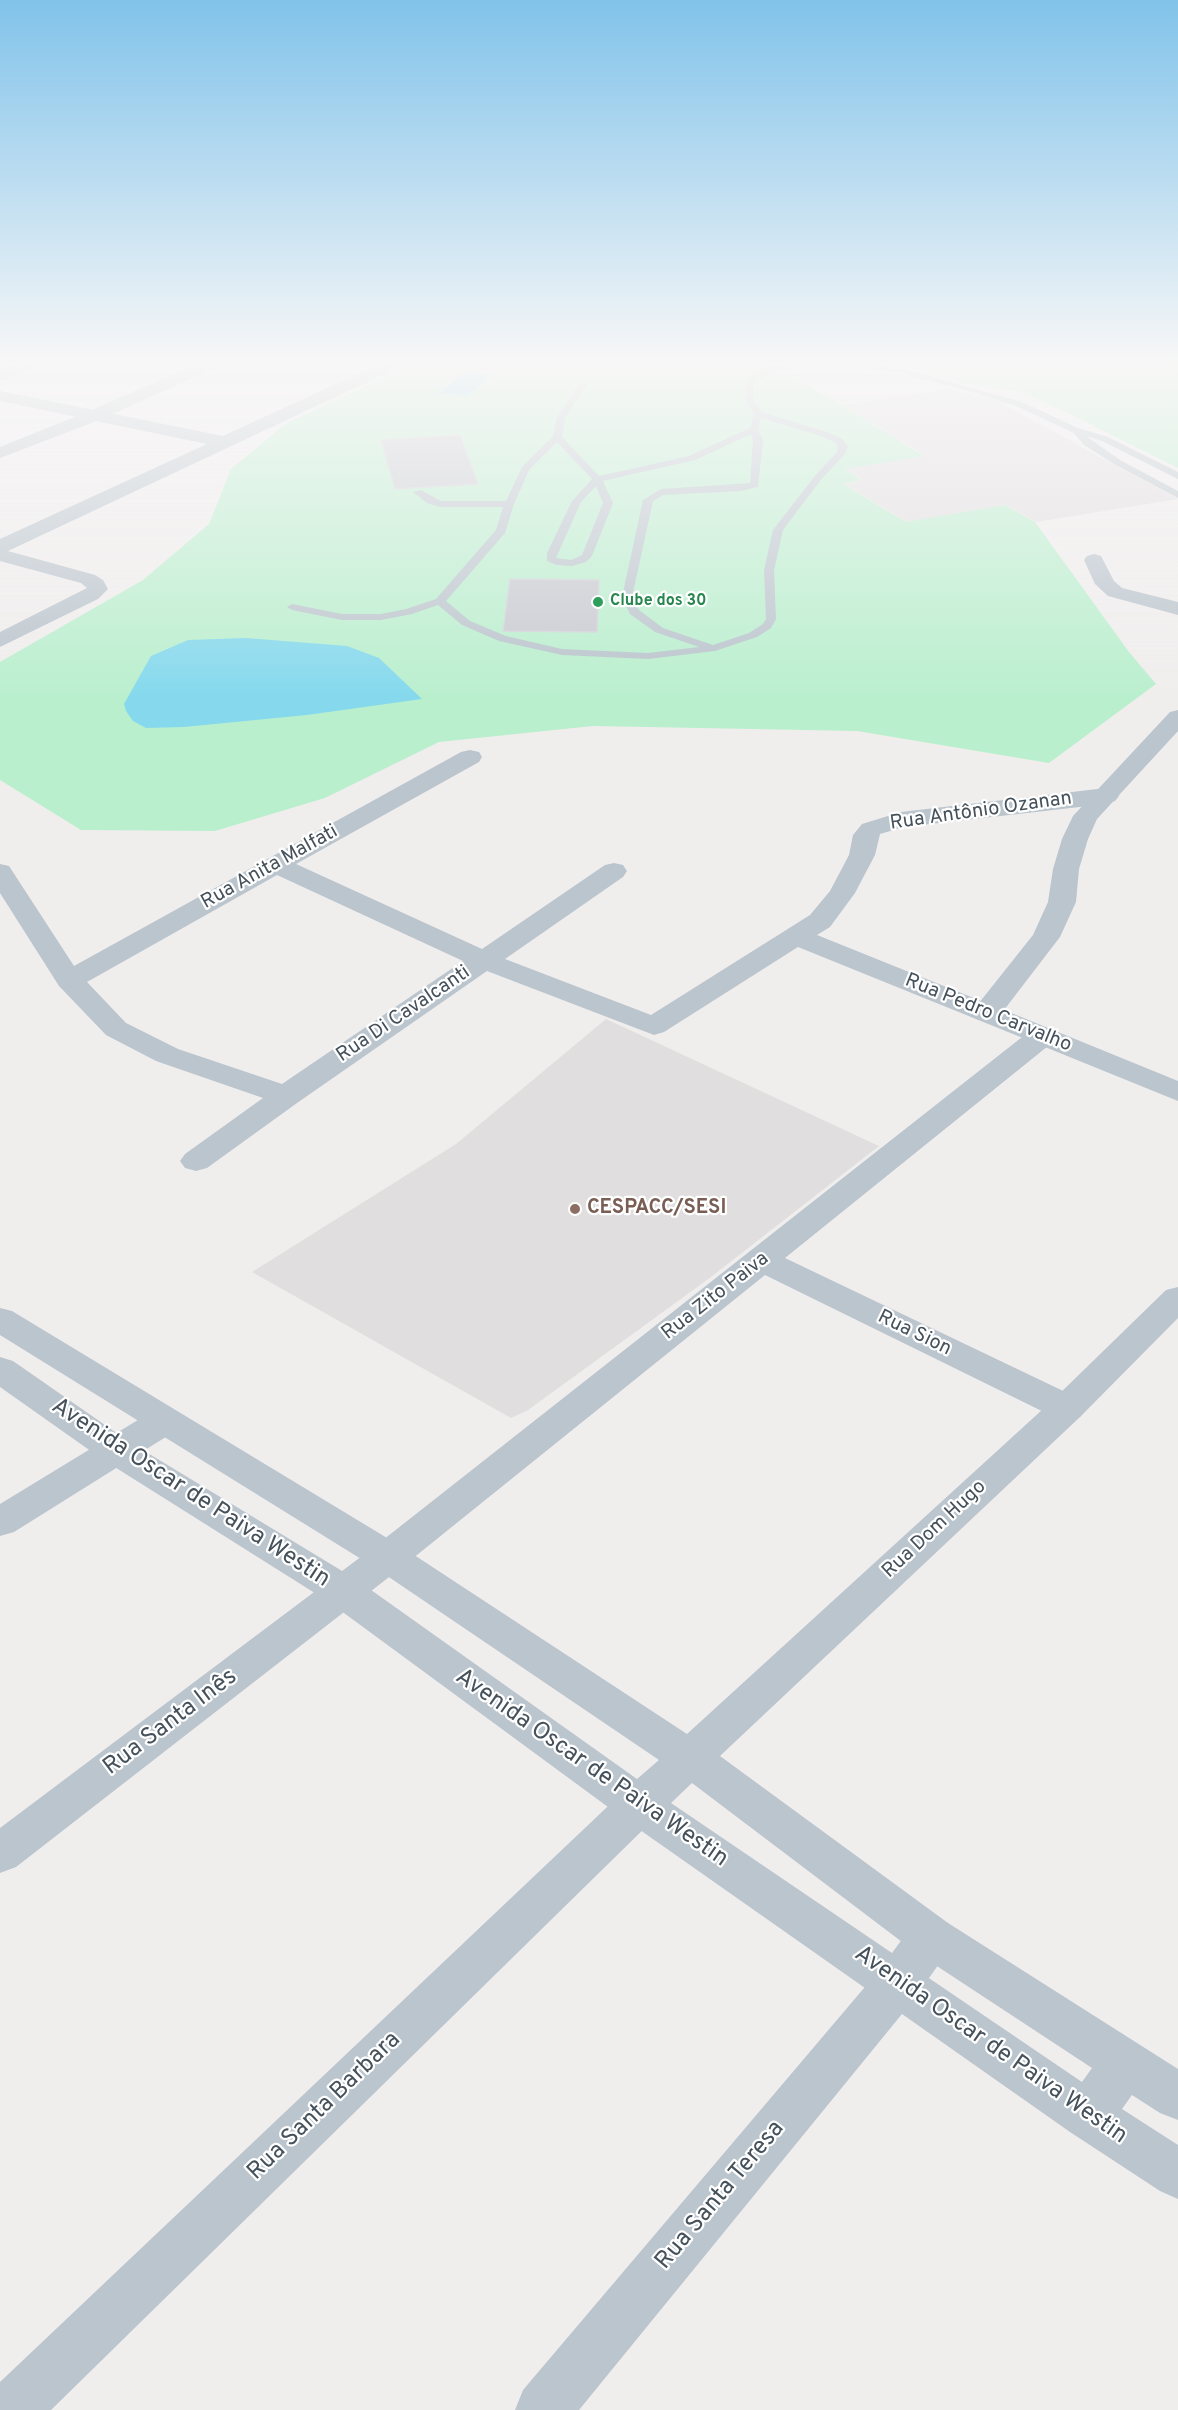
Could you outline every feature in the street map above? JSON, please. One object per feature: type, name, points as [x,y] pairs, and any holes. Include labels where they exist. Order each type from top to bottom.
[{"type":"street","points":[[0,547],[161,471]]},
{"type":"street","points":[[0,555],[88,579],[96,584],[98,589],[92,595],[0,640]]},
{"type":"street","points":[[1094,560],[1104,584],[1114,592],[1178,609]]},
{"type":"street","points":[[986,1013],[1046,937],[1062,902],[1066,869],[1075,839],[1086,816],[1178,717]]},
{"type":"street","name":"Rua Anita Malfati","points":[[69,980],[471,757]]},
{"type":"street","name":"Rua Antônio Ozanan","points":[[483,960],[654,1026],[798,937],[819,921],[842,893],[862,855],[866,835],[871,829],[901,820],[1106,796]]},
{"type":"street","points":[[276,865],[483,960]]},
{"type":"street","name":"Rua Di Cavalcanti","points":[[196,1161],[286,1096],[614,871]]},
{"type":"street","points":[[0,872],[69,980],[116,1029],[167,1055],[286,1096]]},
{"type":"street","name":"Rua Pedro Carvalho","points":[[798,937],[1178,1092]]},
{"type":"street","name":"Rua Zito Paiva","points":[[343,1591],[1042,1036]]},
{"type":"street","name":"Rua Sion","points":[[762,1260],[1067,1408]]},
{"type":"street","name":"Rua Dom Hugo","points":[[639,1805],[1067,1408],[1178,1298]]},
{"type":"street","points":[[0,1319],[388,1557],[690,1758],[931,1937],[1178,2097]]},
{"type":"street","name":"Avenida Oscar de Paiva Westin","points":[[0,1369],[115,1450],[343,1591],[639,1805],[1088,2115],[1178,2174]]},
{"type":"street","points":[[0,1522],[164,1421]]},
{"type":"street","name":"Rua Santa Inês","points":[[0,1854],[343,1591]]},
{"type":"street","name":"Rua Santa Barbara","points":[[11,2410],[639,1805]]},
{"type":"street","name":"Rua Santa Teresa","points":[[543,2410],[898,1983],[931,1937]]},
{"type":"street","points":[[1088,2115],[1125,2063]]},
{"type":"lane","points":[[292,608],[342,617],[381,617],[408,612],[440,601],[501,531],[509,504],[524,471]]},
{"type":"lane","points":[[590,471],[597,479],[608,502],[587,556],[572,563],[557,562],[551,559],[552,553],[577,501],[597,479],[638,471]]},
{"type":"lane","points":[[715,648],[659,630],[634,612],[627,597],[648,500],[662,492],[741,488],[755,485],[756,471]]},
{"type":"lane","points":[[440,601],[466,623],[503,639],[562,652],[648,656],[715,648],[753,635],[768,626],[771,619],[769,570],[778,530],[824,471]]},
{"type":"lane","points":[[1134,471],[1178,495]]},
{"type":"lane","points":[[1163,487],[1178,485]]},
{"type":"lane","points":[[418,492],[430,501],[440,504],[509,504]]},
{"type":"shaded area","points":[[849,471],[1127,471],[1178,499],[1036,522],[1006,505],[907,522],[844,484],[862,480]]},
{"type":"shaded area","name":"CESPACC/SESI","points":[[606,1019],[879,1146],[711,1277],[528,1410],[511,1418],[252,1272],[456,1144]]},
{"type":"green space","name":"Clube dos 30","points":[[230,471],[849,471],[861,480],[843,484],[906,522],[1005,505],[1035,522],[1129,652],[1156,684],[1049,763],[857,731],[593,726],[439,742],[325,798],[215,831],[81,830],[0,780],[0,662],[143,580],[209,524]]},
{"type":"water","points":[[246,638],[347,646],[379,658],[422,699],[307,715],[184,727],[146,728],[133,721],[126,711],[124,704],[151,656],[188,640]]},
{"type":"building","points":[[390,471],[473,471],[478,484],[395,489]]},
{"type":"building","points":[[510,579],[599,580],[597,632],[503,631]]},
{"type":"place","name":"Clube dos 30","points":[[598,602]]},
{"type":"place","name":"CESPACC/SESI","points":[[575,1209]]}]
